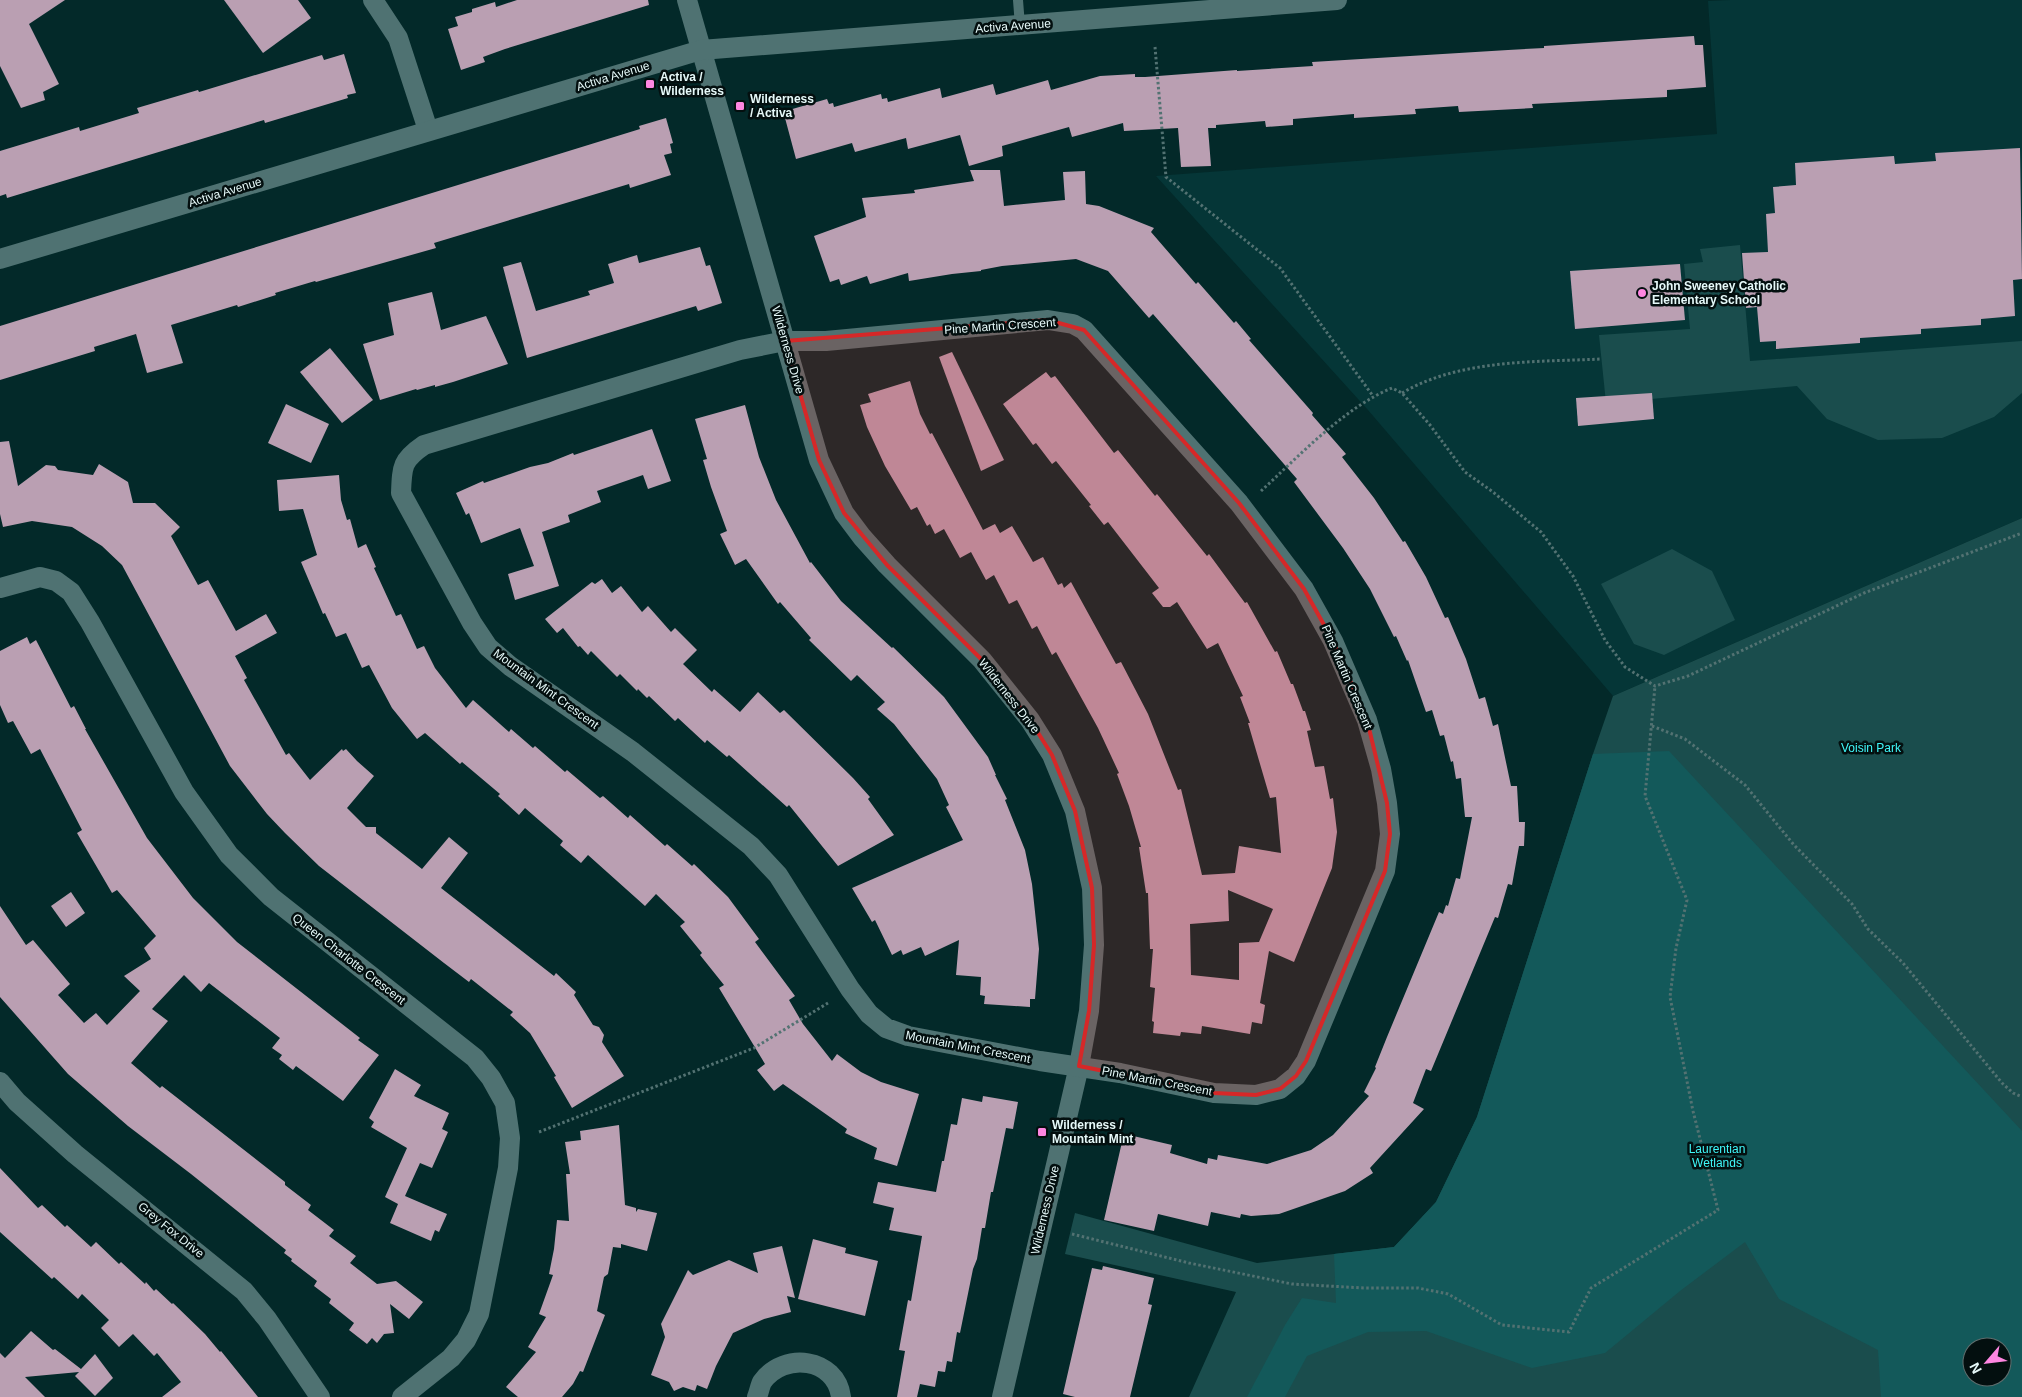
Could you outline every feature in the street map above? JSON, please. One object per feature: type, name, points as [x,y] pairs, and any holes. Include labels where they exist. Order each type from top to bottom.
[{"type":"street","points":[[372,0],[398,38],[428,130]]},
{"type":"street","name":"Wilderness Drive","points":[[688,0],[819,460],[844,513],[887,565],[982,660],[1030,720],[1052,755],[1075,811],[1092,888],[1094,945],[1089,1011],[1079,1066],[1002,1397]]},
{"type":"street","name":"Activa Avenue","points":[[0,259],[701,50],[1020,26],[1284,2],[1337,0]]},
{"type":"street","name":"Pine Martin Crescent","points":[[785,342],[826,341],[1048,320],[1073,324],[1084,330],[1238,503],[1304,589],[1333,641],[1367,720],[1381,770],[1387,803],[1390,834],[1385,871],[1306,1061],[1296,1076],[1280,1089],[1256,1095],[1214,1093],[1079,1066]]},
{"type":"street","name":"Mountain Mint Crescent","points":[[785,342],[740,350],[424,445],[408,455],[402,472],[401,493],[472,623],[488,647],[510,666],[633,752],[751,846],[778,874],[850,990],[869,1014],[886,1028],[908,1036],[1040,1061],[1079,1066]]},
{"type":"street","name":"Queen Charlotte Crescent","points":[[0,588],[40,578],[56,581],[71,592],[90,622],[184,792],[229,855],[271,897],[475,1058],[505,1103],[510,1138],[508,1168],[479,1314],[466,1340],[451,1358],[402,1397]]},
{"type":"street","name":"Grey Fox Drive","points":[[0,1082],[17,1102],[75,1154],[244,1291],[267,1319],[320,1397]]},
{"type":"street","points":[[757,1397],[762,1382],[776,1370],[801,1362],[815,1364],[832,1374],[842,1397]]},
{"type":"lane","points":[[1018,0],[1020,26]]},
{"type":"path","points":[[1155,47],[1166,177],[1280,268],[1373,396]]},
{"type":"path","points":[[1402,393],[1433,378],[1491,366],[1602,359]]},
{"type":"path","points":[[1261,491],[1353,409],[1373,396],[1392,388],[1402,393],[1430,425],[1465,472],[1493,492],[1541,532],[1572,576],[1605,640],[1625,667],[1655,686],[1688,676],[1864,593],[2022,533]]},
{"type":"path","points":[[1072,1234],[1189,1263],[1292,1284],[1364,1288],[1418,1288],[1448,1294],[1502,1326],[1569,1332],[1591,1288],[1718,1210],[1693,1111],[1670,997],[1676,948],[1687,900],[1645,796],[1655,686]]},
{"type":"path","points":[[1652,726],[1685,739],[1744,785],[1794,845],[1852,904],[1868,929],[1903,963],[2002,1083],[2013,1093],[2022,1097]]},
{"type":"path","points":[[539,1132],[754,1048],[828,1003]]},
{"type":"highlighted area","points":[[1048,320],[1084,330],[1239,503],[1304,589],[1333,641],[1367,720],[1387,803],[1390,834],[1385,871],[1306,1061],[1296,1076],[1280,1089],[1256,1095],[1214,1093],[1079,1066],[1089,1011],[1094,945],[1092,888],[1075,811],[1052,755],[1030,720],[982,660],[887,565],[844,513],[819,460],[785,341]]},
{"type":"shaded area","name":"John Sweeney Catholic Elementary School","points":[[2022,0],[2022,518],[1613,696],[1368,410],[1156,176],[1717,134],[1708,1]]},
{"type":"green space","points":[[1740,245],[1750,361],[2022,341],[2022,393],[1994,417],[1942,438],[1878,440],[1827,419],[1797,386],[1606,403],[1599,335],[1690,329],[1684,264],[1703,262],[1700,249]]},
{"type":"green space","name":"Laurentian Wetlands","points":[[2022,518],[2022,1397],[1189,1397],[1236,1292],[1065,1254],[1075,1213],[1257,1263],[1394,1247],[1436,1202],[1477,1117],[1613,696]]},
{"type":"green space","points":[[1672,549],[1712,571],[1735,620],[1664,655],[1634,644],[1601,584]]},
{"type":"green space","name":"Laurentian Wetlands","points":[[1669,751],[2022,1131],[2022,1397],[1881,1397],[1878,1350],[1779,1299],[1745,1242],[1680,1291],[1605,1353],[1532,1368],[1426,1331],[1368,1332],[1307,1356],[1285,1397],[1247,1397],[1285,1325],[1302,1298],[1336,1303],[1334,1254],[1394,1247],[1436,1202],[1477,1117],[1593,754]]},
{"type":"building","points":[[0,0],[65,0],[29,24],[59,84],[43,92],[45,100],[21,108],[0,66]]},
{"type":"building","points":[[224,0],[298,0],[311,18],[263,53]]},
{"type":"building","points":[[517,0],[648,0],[649,5],[505,49],[483,57],[485,62],[461,70],[448,29],[458,26],[455,17],[472,12],[472,9],[495,2],[496,7]]},
{"type":"building","points":[[1694,36],[1695,45],[1703,45],[1706,87],[1667,90],[1667,97],[1532,104],[1533,108],[1459,112],[1458,106],[1415,109],[1416,114],[1354,118],[1354,114],[1293,119],[1293,125],[1266,127],[1265,121],[1216,125],[1216,128],[1208,128],[1211,166],[1181,167],[1178,128],[1124,131],[1123,123],[1072,137],[1069,127],[1002,146],[1003,156],[969,166],[960,135],[908,149],[906,138],[855,152],[852,143],[796,159],[785,118],[789,110],[827,99],[829,104],[833,103],[834,107],[881,94],[882,99],[887,98],[888,102],[940,88],[942,98],[993,84],[996,95],[1048,80],[1051,90],[1100,76],[1135,74],[1135,77],[1145,77],[1313,66],[1312,62],[1544,48],[1544,46]]},
{"type":"building","points":[[344,54],[356,93],[347,95],[348,98],[265,123],[264,120],[7,198],[6,194],[0,196],[0,151],[79,127],[80,131],[139,113],[137,108],[198,90],[199,92],[322,55],[324,60]]},
{"type":"building","points":[[666,118],[673,143],[670,144],[672,153],[664,155],[671,175],[630,188],[629,184],[434,243],[436,248],[315,281],[238,307],[237,305],[171,325],[183,363],[147,373],[136,334],[94,347],[95,351],[0,380],[0,326],[640,129],[639,126]]},
{"type":"building","points":[[2020,148],[2022,279],[2013,280],[2015,316],[1981,319],[1981,325],[1921,329],[1921,334],[1860,338],[1860,343],[1776,349],[1776,341],[1760,342],[1757,307],[1746,308],[1742,253],[1768,252],[1766,214],[1775,213],[1773,187],[1796,185],[1795,163],[1894,156],[1895,164],[1936,161],[1935,153]]},
{"type":"building","points":[[970,170],[1000,170],[1004,206],[1065,200],[1063,172],[1085,171],[1086,204],[1099,206],[1154,228],[1151,232],[1196,284],[1198,282],[1234,323],[1236,321],[1251,339],[1249,340],[1346,454],[1342,457],[1374,498],[1403,542],[1405,541],[1426,577],[1445,618],[1448,617],[1466,659],[1479,699],[1485,697],[1493,726],[1498,724],[1511,786],[1517,786],[1519,822],[1525,822],[1524,846],[1519,846],[1512,885],[1508,884],[1498,918],[1495,917],[1431,1071],[1426,1069],[1413,1103],[1424,1109],[1370,1168],[1373,1173],[1345,1191],[1279,1214],[1251,1216],[1241,1214],[1240,1218],[1211,1212],[1208,1226],[1158,1214],[1154,1231],[1104,1220],[1122,1142],[1127,1143],[1129,1135],[1172,1145],[1170,1153],[1207,1164],[1208,1158],[1217,1160],[1218,1155],[1267,1164],[1311,1150],[1333,1135],[1369,1096],[1364,1092],[1376,1068],[1439,912],[1443,914],[1446,905],[1448,906],[1456,878],[1460,879],[1472,817],[1465,817],[1461,778],[1456,779],[1453,761],[1451,762],[1444,735],[1440,736],[1432,710],[1426,712],[1408,660],[1396,636],[1394,637],[1370,589],[1343,548],[1294,482],[1297,479],[1153,314],[1149,318],[1108,271],[1076,259],[1002,266],[981,271],[909,281],[908,273],[870,284],[867,276],[841,285],[839,279],[830,282],[814,236],[866,217],[862,198],[915,193],[914,190],[974,181]]},
{"type":"building","points":[[700,247],[706,266],[710,265],[722,303],[698,311],[696,306],[527,358],[503,267],[521,262],[536,311],[590,295],[588,291],[614,283],[608,264],[637,255],[639,263]]},
{"type":"building","points":[[1680,264],[1685,320],[1575,329],[1570,271]]},
{"type":"building","points":[[432,292],[441,330],[486,316],[508,364],[453,382],[435,387],[435,385],[416,389],[380,400],[363,344],[394,335],[388,303]]},
{"type":"building","points":[[330,348],[373,400],[342,423],[300,372]]},
{"type":"building","points":[[952,352],[1004,460],[981,471],[939,357]]},
{"type":"building","points":[[1046,372],[1051,378],[1055,376],[1114,453],[1118,450],[1155,496],[1157,494],[1207,556],[1209,554],[1245,603],[1247,602],[1275,652],[1277,651],[1291,684],[1293,684],[1303,711],[1305,711],[1311,730],[1307,731],[1315,767],[1324,766],[1330,799],[1333,798],[1337,832],[1332,868],[1294,962],[1269,951],[1260,1003],[1265,1005],[1262,1024],[1252,1022],[1250,1034],[1202,1026],[1201,1034],[1181,1032],[1180,1036],[1153,1033],[1154,1022],[1152,1021],[1155,988],[1150,987],[1153,949],[1150,949],[1148,893],[1146,893],[1139,847],[1141,847],[1117,774],[1119,773],[1098,728],[1056,652],[1052,655],[1037,626],[1032,629],[1017,600],[1009,604],[994,575],[986,580],[971,552],[960,558],[944,529],[935,534],[930,524],[927,526],[917,507],[911,510],[885,466],[867,427],[860,405],[871,402],[868,394],[910,381],[920,414],[983,530],[995,524],[1000,533],[1012,526],[1033,562],[1043,557],[1058,585],[1062,583],[1064,588],[1071,582],[1116,664],[1121,662],[1148,714],[1178,790],[1181,789],[1202,875],[1235,873],[1239,846],[1281,853],[1276,797],[1270,798],[1248,723],[1250,723],[1240,697],[1243,696],[1218,643],[1207,649],[1177,602],[1170,607],[1163,607],[1152,593],[1159,588],[1108,522],[1104,525],[1089,506],[1091,505],[1056,461],[1052,464],[1036,443],[1033,445],[1003,404]],"holes":[[[1228,890],[1273,909],[1259,942],[1239,943],[1239,980],[1191,975],[1190,924],[1229,921]]]},
{"type":"building","points":[[1652,393],[1654,419],[1578,426],[1576,398]]},
{"type":"building","points":[[286,404],[329,424],[311,463],[268,443]]},
{"type":"building","points":[[745,405],[759,457],[776,500],[810,563],[841,601],[893,647],[944,697],[988,757],[1007,799],[1005,800],[1025,850],[1032,884],[1039,949],[1035,999],[1030,999],[1030,1007],[984,1004],[985,996],[980,995],[981,977],[956,975],[959,940],[925,956],[921,947],[903,955],[901,950],[892,955],[875,920],[872,922],[852,888],[963,840],[946,807],[949,805],[937,779],[894,724],[877,709],[885,702],[857,675],[851,681],[809,640],[811,638],[780,602],[778,604],[746,559],[735,565],[720,534],[727,531],[703,460],[707,459],[695,419]]},
{"type":"building","points":[[652,429],[671,481],[648,489],[643,475],[597,491],[601,502],[568,515],[570,522],[542,532],[559,586],[515,600],[508,574],[534,566],[520,528],[481,543],[469,513],[466,515],[456,493],[483,481],[484,483]]},
{"type":"building","points":[[9,441],[18,486],[46,465],[55,466],[58,470],[93,475],[99,464],[128,482],[133,503],[155,503],[180,527],[171,536],[198,585],[208,580],[236,631],[266,614],[277,633],[235,656],[247,678],[244,680],[286,755],[289,753],[310,780],[342,749],[343,751],[346,749],[374,776],[347,808],[366,827],[376,827],[376,833],[422,869],[449,837],[468,853],[441,888],[554,976],[556,973],[576,992],[574,995],[593,1025],[599,1027],[604,1035],[602,1042],[624,1076],[572,1108],[554,1077],[556,1076],[530,1033],[510,1015],[513,1012],[471,979],[469,982],[319,866],[285,833],[267,814],[230,766],[122,565],[102,546],[72,527],[32,521],[3,527],[0,514],[0,442]]},
{"type":"building","points":[[339,475],[341,500],[347,520],[350,519],[358,548],[366,544],[376,567],[374,568],[396,616],[401,614],[417,649],[424,646],[435,668],[466,708],[473,700],[509,732],[511,729],[533,748],[535,746],[565,772],[567,770],[600,798],[603,796],[628,818],[630,815],[665,846],[667,844],[692,866],[694,864],[728,897],[759,939],[755,942],[795,996],[789,1000],[803,1024],[832,1061],[837,1054],[861,1072],[881,1082],[919,1094],[897,1166],[874,1159],[877,1148],[845,1133],[847,1129],[783,1084],[774,1091],[757,1070],[765,1064],[719,988],[724,985],[680,926],[685,922],[656,894],[645,906],[588,855],[581,863],[560,845],[563,841],[525,808],[519,815],[498,796],[500,794],[462,762],[460,764],[425,733],[417,739],[392,708],[369,665],[362,668],[346,633],[336,637],[325,613],[323,614],[301,562],[317,555],[303,509],[279,511],[277,480]]},
{"type":"building","points":[[602,579],[612,593],[621,586],[642,612],[648,606],[671,632],[675,628],[697,650],[683,664],[712,692],[714,689],[740,712],[758,692],[780,713],[784,710],[870,797],[868,799],[894,835],[838,866],[789,805],[787,807],[729,755],[727,757],[707,740],[705,743],[678,718],[675,721],[649,696],[647,698],[638,689],[637,691],[620,674],[617,677],[591,651],[588,655],[580,646],[578,647],[563,628],[557,633],[545,619],[592,582],[595,584]]},
{"type":"building","points":[[27,637],[30,644],[36,640],[71,708],[74,706],[85,729],[147,838],[193,898],[237,942],[379,1055],[343,1101],[296,1066],[293,1070],[279,1059],[282,1055],[272,1048],[280,1038],[209,983],[201,992],[184,975],[152,1009],[168,1021],[131,1063],[160,1088],[162,1086],[285,1182],[285,1185],[311,1205],[308,1210],[334,1230],[329,1236],[356,1256],[350,1263],[377,1284],[396,1281],[423,1302],[409,1319],[390,1304],[394,1333],[384,1334],[377,1343],[372,1338],[367,1344],[349,1330],[354,1323],[329,1303],[331,1299],[314,1286],[317,1281],[291,1261],[292,1259],[284,1253],[286,1250],[128,1126],[68,1074],[0,997],[0,906],[26,945],[33,940],[70,984],[58,995],[84,1023],[96,1013],[107,1025],[140,991],[124,976],[151,959],[144,948],[156,936],[117,890],[112,893],[77,833],[82,830],[40,749],[31,754],[13,721],[8,723],[0,705],[0,651]]},
{"type":"building","points":[[71,892],[85,913],[66,927],[51,906]]},
{"type":"building","points":[[395,1069],[421,1085],[414,1096],[449,1113],[442,1129],[448,1132],[432,1168],[420,1163],[405,1196],[447,1214],[439,1232],[435,1230],[431,1241],[390,1223],[398,1204],[385,1197],[407,1148],[371,1127],[374,1122],[369,1118]]},
{"type":"building","points":[[983,1096],[1018,1102],[1013,1129],[1006,1128],[993,1192],[991,1192],[985,1228],[982,1228],[977,1259],[973,1269],[960,1333],[957,1332],[952,1362],[947,1361],[945,1372],[938,1371],[935,1387],[920,1384],[917,1397],[897,1397],[905,1351],[899,1350],[908,1300],[911,1301],[922,1236],[889,1230],[894,1208],[873,1203],[878,1182],[936,1192],[951,1124],[957,1125],[962,1098],[982,1102]]},
{"type":"building","points":[[619,1125],[625,1205],[636,1208],[636,1212],[638,1209],[657,1213],[647,1251],[621,1244],[621,1248],[613,1247],[608,1274],[604,1277],[597,1311],[605,1315],[583,1372],[580,1371],[573,1384],[562,1397],[518,1397],[506,1387],[536,1352],[528,1347],[546,1317],[539,1314],[553,1275],[549,1274],[557,1220],[569,1221],[566,1174],[570,1174],[565,1142],[581,1140],[580,1131]]},
{"type":"building","points":[[0,1168],[38,1208],[42,1205],[65,1227],[67,1225],[91,1247],[96,1242],[119,1264],[121,1262],[145,1284],[146,1282],[154,1291],[156,1289],[173,1303],[221,1351],[258,1397],[162,1397],[181,1382],[157,1353],[154,1356],[133,1334],[119,1347],[101,1328],[109,1320],[82,1294],[78,1299],[54,1277],[52,1279],[0,1232]]},
{"type":"building","points":[[813,1239],[846,1248],[845,1253],[878,1261],[865,1316],[798,1299]]},
{"type":"building","points":[[782,1246],[795,1298],[787,1296],[791,1312],[764,1319],[733,1333],[716,1366],[707,1389],[697,1385],[695,1391],[683,1387],[674,1391],[669,1382],[651,1375],[665,1337],[661,1324],[688,1270],[693,1275],[729,1260],[758,1273],[753,1253]]},
{"type":"building","points":[[1103,1266],[1154,1278],[1148,1304],[1152,1305],[1130,1397],[1075,1397],[1063,1394],[1092,1268],[1102,1270]]},
{"type":"building","points":[[31,1331],[53,1350],[55,1349],[81,1369],[95,1354],[113,1378],[95,1396],[75,1376],[79,1372],[25,1377],[45,1397],[0,1397],[0,1353],[5,1358]]},
{"type":"place","name":"Activa / Wilderness","points":[[650,84]]},
{"type":"place","name":"Wilderness / Activa","points":[[740,106]]},
{"type":"place","name":"John Sweeney Catholic Elementary School","points":[[1642,293]]},
{"type":"place","name":"Wilderness / Mountain Mint","points":[[1042,1132]]},
{"type":"park label","name":"Voisin Park","points":[[1871,748]]}]
